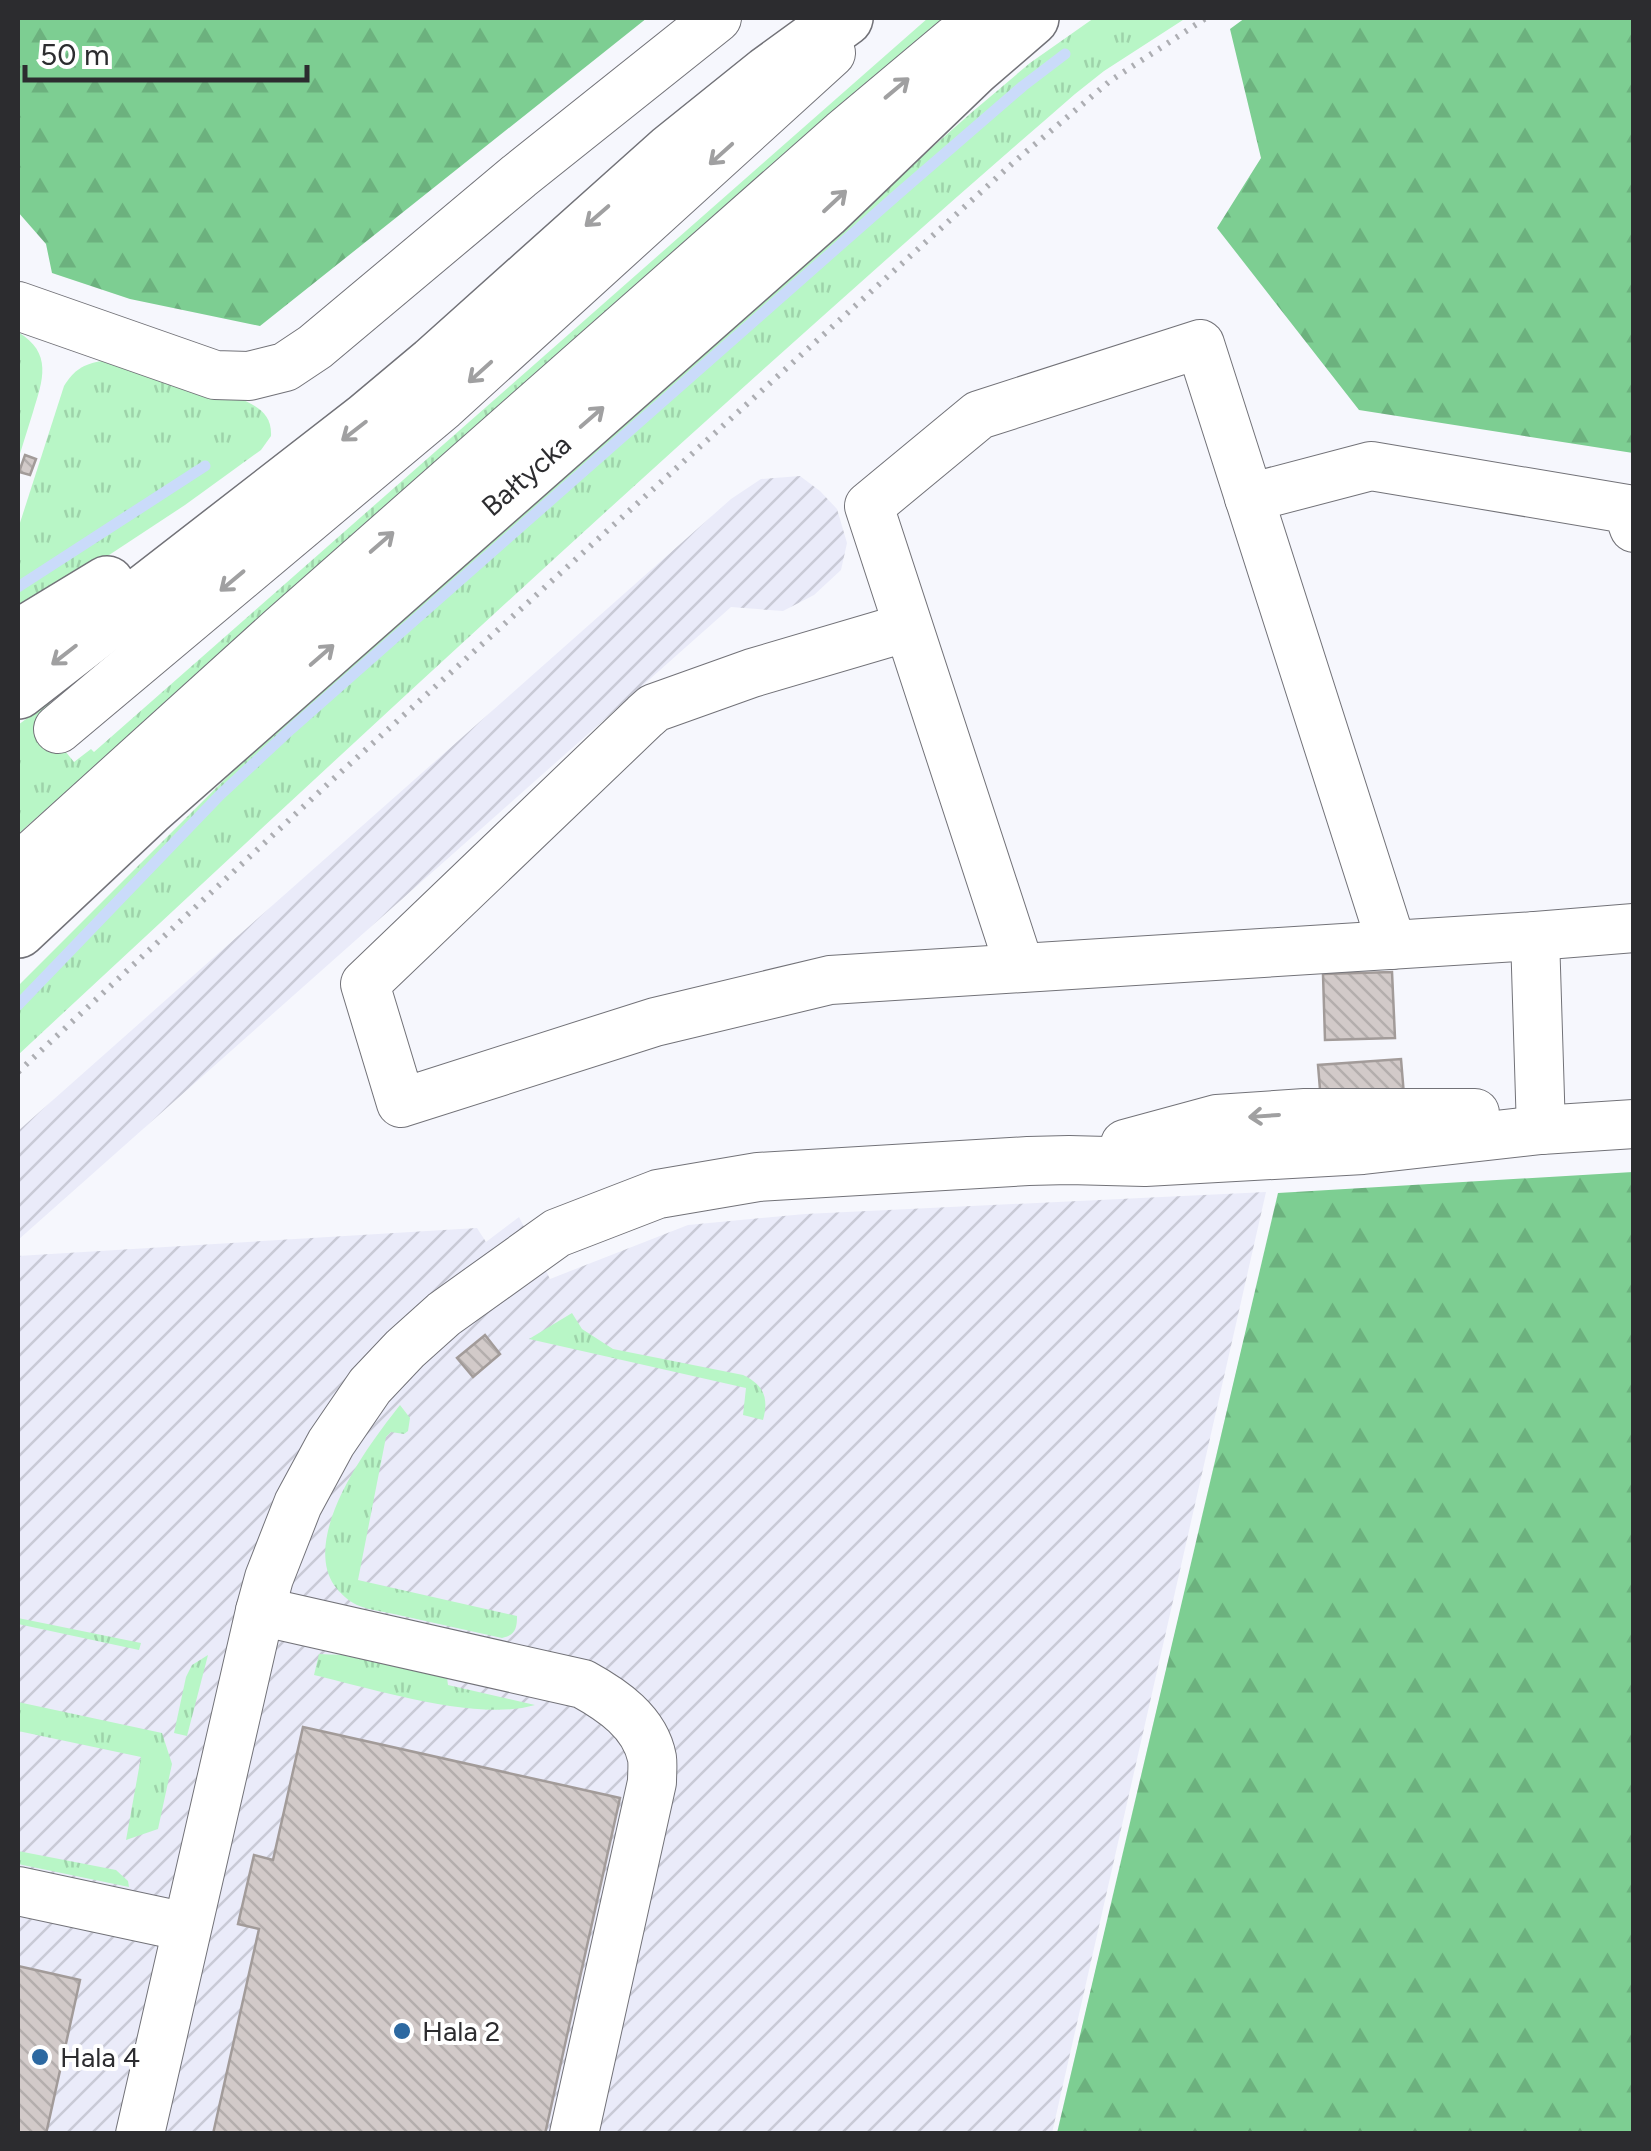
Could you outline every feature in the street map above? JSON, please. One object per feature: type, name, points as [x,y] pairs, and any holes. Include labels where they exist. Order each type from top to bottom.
[{"type":"main road","points":[[18,691],[434,364],[686,139],[845,18]]},
{"type":"main road","name":"Bałtycka","points":[[18,930],[147,809],[809,224],[1031,18]]},
{"type":"main road","points":[[18,638],[165,548],[280,488]]},
{"type":"lane","points":[[18,306],[216,375],[249,376],[285,368],[717,18]]},
{"type":"lane","points":[[58,729],[443,406],[871,18]]},
{"type":"lane","points":[[18,868],[282,629],[843,134],[955,40],[988,18]]},
{"type":"lane","points":[[1020,968],[869,506],[979,414],[1200,344],[1392,945]]},
{"type":"lane","points":[[1249,498],[1370,466],[1627,508],[1634,528]]},
{"type":"lane","points":[[908,626],[752,673],[654,708],[645,716],[365,984],[401,1103],[655,1022],[830,980],[1634,928]]},
{"type":"lane","points":[[18,910],[131,781],[282,629]]},
{"type":"lane","points":[[1534,936],[1541,1130]]},
{"type":"lane","points":[[140,2134],[260,1612],[298,1504],[330,1443],[370,1386],[405,1349],[444,1314],[557,1233],[658,1194],[758,1177],[1069,1160],[1217,1119],[1392,1111],[1486,1113],[1541,1130],[1634,1124]]},
{"type":"lane","points":[[260,1612],[583,1684],[628,1714],[641,1732],[652,1757],[649,1796],[574,2134]]},
{"type":"lane","points":[[18,1891],[186,1927]]},
{"type":"path","points":[[18,1072],[360,755],[1014,162],[1110,81],[1206,18]]},
{"type":"shaded area","points":[[800,476],[837,509],[847,543],[841,570],[814,595],[783,611],[731,607],[18,1240],[18,1131],[731,499],[761,479]]},
{"type":"shaded area","points":[[1266,1192],[1052,2133],[18,2134],[18,1256],[477,1228],[486,1242],[519,1217],[550,1279],[688,1225],[805,1214]]},
{"type":"green space","points":[[18,18],[647,18],[260,326],[130,299],[52,273],[46,244],[18,212]]},
{"type":"green space","points":[[928,18],[947,18],[18,834],[18,725],[49,702],[53,706],[39,719],[74,762],[91,749],[94,752]]},
{"type":"green space","points":[[1094,18],[1186,18],[1075,94],[807,330],[18,1055],[18,986],[282,722],[971,113],[1030,63]]},
{"type":"green space","points":[[1245,18],[1633,18],[1633,453],[1359,410],[1217,228],[1261,158],[1230,29]]},
{"type":"green space","points":[[18,332],[37,349],[42,378],[18,460]]},
{"type":"green space","points":[[102,361],[118,362],[241,399],[263,413],[271,436],[261,450],[185,505],[18,615],[18,529],[64,386],[80,369]]},
{"type":"green space","points":[[1633,1172],[1633,2133],[1057,2133],[1278,1193]]},
{"type":"green space","points":[[572,1313],[582,1329],[613,1349],[743,1375],[763,1393],[763,1420],[743,1415],[746,1388],[529,1339]]},
{"type":"green space","points":[[400,1405],[410,1418],[408,1431],[391,1432],[386,1437],[358,1580],[517,1616],[516,1628],[510,1635],[502,1638],[368,1609],[350,1601],[334,1585],[326,1565],[332,1516],[357,1466]]},
{"type":"green space","points":[[18,1618],[141,1643],[139,1650],[18,1624]]},
{"type":"green space","points":[[319,1654],[342,1655],[447,1678],[448,1685],[535,1705],[511,1709],[455,1707],[395,1695],[314,1675]]},
{"type":"green space","points":[[208,1655],[187,1736],[174,1733],[186,1677],[192,1665]]},
{"type":"green space","points":[[18,1702],[162,1733],[172,1764],[158,1829],[126,1840],[141,1757],[18,1731]]},
{"type":"green space","points":[[18,1851],[116,1870],[129,1887],[18,1864]]},
{"type":"building","points":[[25,455],[36,459],[30,475],[19,472]]},
{"type":"building","points":[[1392,972],[1395,1038],[1325,1040],[1323,974]]},
{"type":"building","points":[[1401,1059],[1409,1156],[1326,1163],[1318,1065]]},
{"type":"building","points":[[485,1335],[500,1354],[473,1377],[457,1358]]},
{"type":"building","name":"Hala 2","points":[[303,1727],[620,1798],[545,2134],[213,2134],[259,1929],[238,1924],[254,1855],[273,1860]]},
{"type":"building","name":"Hala 4","points":[[18,1966],[80,1980],[46,2134],[18,2134]]},
{"type":"waterway","points":[[18,1005],[220,795],[291,729],[898,194],[1065,54]]},
{"type":"waterway","points":[[18,587],[205,466]]},
{"type":"place","name":"Hala 2","points":[[402,2031]]},
{"type":"place","name":"Hala 4","points":[[40,2057]]}]
